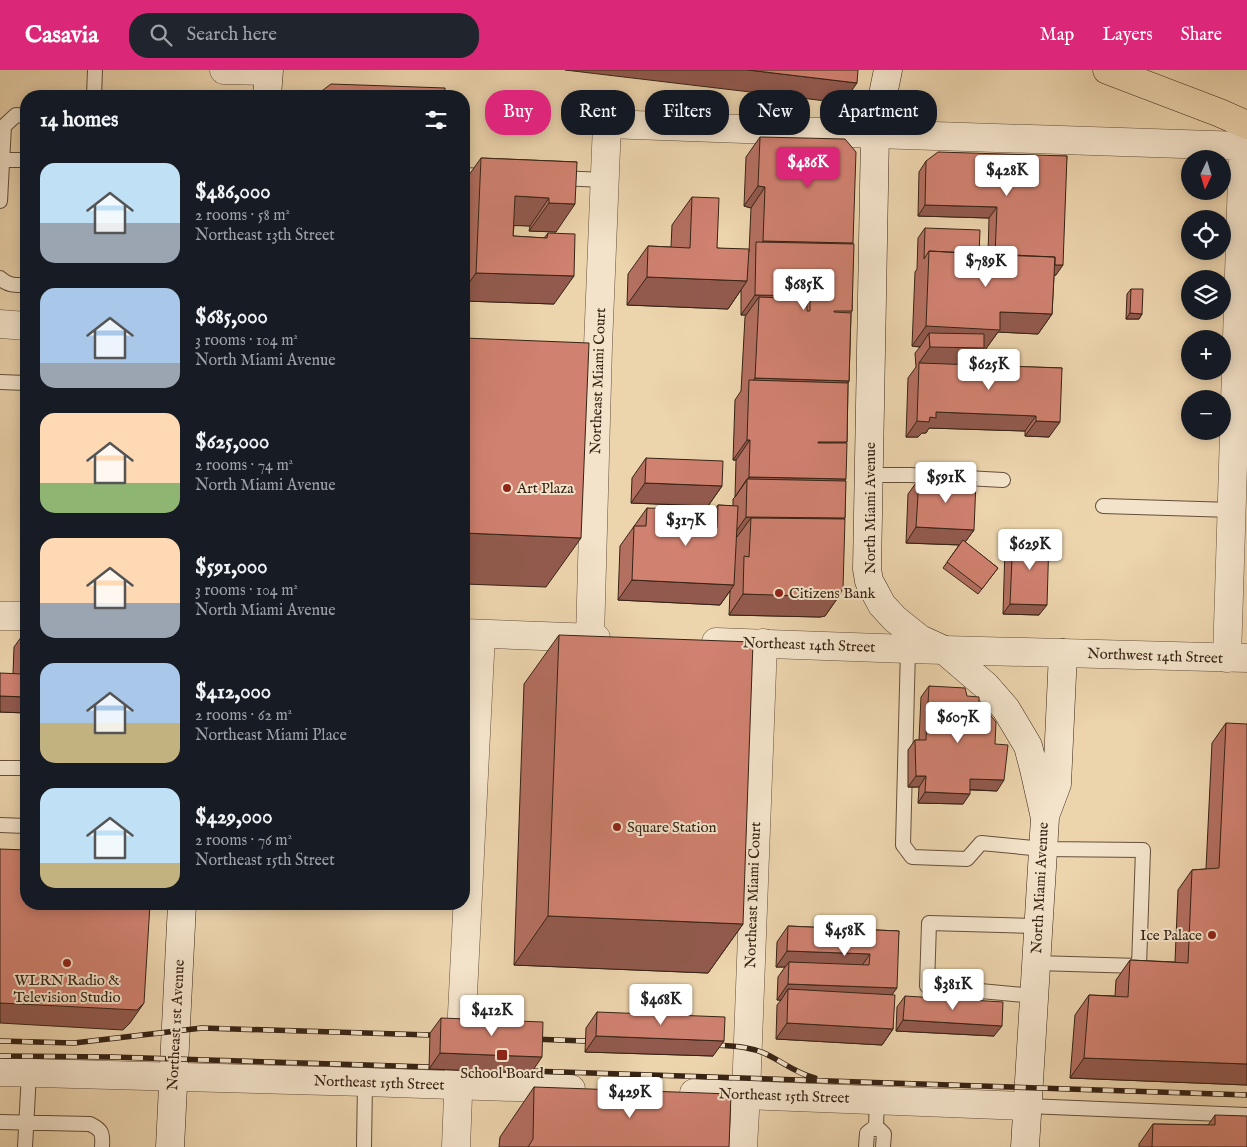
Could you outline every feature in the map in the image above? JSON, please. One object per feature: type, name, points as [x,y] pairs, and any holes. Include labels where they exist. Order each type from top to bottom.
[{"type":"highway","points":[[1107,70],[1220,113],[1245,136]]},
{"type":"street","points":[[224,70],[268,79]]},
{"type":"street","name":"North Miami Avenue","points":[[884,90],[888,70]]},
{"type":"street","name":"Northeast Miami Court","points":[[590,638],[598,346],[608,124],[820,132]]},
{"type":"street","points":[[937,134],[1245,136],[1232,510],[1237,658]]},
{"type":"street","name":"North Miami Avenue","points":[[875,135],[867,569],[870,581],[882,605],[895,619],[920,639],[944,650],[986,686],[1006,709],[1028,746],[1045,818],[1025,1147]]},
{"type":"street","points":[[0,324],[20,326]]},
{"type":"street","points":[[570,345],[598,346]]},
{"type":"street","points":[[0,616],[20,616]]},
{"type":"street","points":[[470,706],[472,633],[619,639]]},
{"type":"street","name":"Northeast 14th Street","points":[[696,641],[1063,653]]},
{"type":"street","name":"Northeast Miami Court","points":[[743,1147],[763,643]]},
{"type":"street","points":[[1045,818],[1057,784],[1063,653]]},
{"type":"street","name":"Northwest 14th Street","points":[[1063,653],[1237,658]]},
{"type":"street","name":"Northeast 1st Avenue","points":[[170,1147],[182,910]]},
{"type":"street","points":[[461,1034],[464,910]]},
{"type":"street","name":"Northeast 15th Street","points":[[0,1072],[366,1082],[459,1078],[597,1090]]},
{"type":"street","points":[[456,1147],[459,1078]]},
{"type":"street","name":"Northeast 15th Street","points":[[667,1092],[746,1094],[877,1113],[1027,1106]]},
{"type":"lane","points":[[94,90],[95,70]]},
{"type":"lane","points":[[0,202],[2,126],[16,115],[20,115]]},
{"type":"lane","points":[[2,160],[20,160]]},
{"type":"lane","points":[[470,175],[503,176]]},
{"type":"lane","points":[[542,178],[605,180]]},
{"type":"lane","points":[[0,278],[10,285],[20,286]]},
{"type":"lane","points":[[0,382],[20,383]]},
{"type":"lane","points":[[868,475],[910,475],[1003,480]]},
{"type":"lane","points":[[1103,506],[1232,510]]},
{"type":"lane","points":[[908,649],[903,845],[912,857],[966,859],[981,844],[1043,849],[1143,850],[1140,966],[1036,963]]},
{"type":"lane","points":[[0,768],[20,768]]},
{"type":"lane","points":[[0,825],[20,826]]},
{"type":"lane","points":[[1034,996],[927,986],[929,923],[1038,926]]},
{"type":"lane","points":[[25,1147],[28,1073]]},
{"type":"lane","points":[[364,1147],[366,1082]]},
{"type":"lane","points":[[1027,1106],[1247,1115]]},
{"type":"lane","points":[[866,1147],[867,1133],[877,1113]]},
{"type":"lane","points":[[877,1113],[884,1134],[883,1147]]},
{"type":"lane","points":[[0,1122],[90,1124],[98,1128],[103,1135],[102,1147]]},
{"type":"building","points":[[748,70],[858,70],[857,83]]},
{"type":"building","points":[[331,84],[445,88],[445,90],[323,90]]},
{"type":"building","points":[[760,137],[845,139],[856,152],[853,243],[763,241],[765,187],[758,186]]},
{"type":"building","points":[[938,152],[1067,156],[1063,265],[1055,265],[1055,257],[995,255],[997,207],[925,205],[926,161]]},
{"type":"building","points":[[481,158],[577,162],[575,204],[549,203],[549,198],[515,196],[513,236],[547,238],[548,233],[575,234],[574,276],[476,273]]},
{"type":"building","points":[[692,197],[719,198],[717,248],[749,249],[747,281],[647,277],[648,246],[690,248]]},
{"type":"building","points":[[925,228],[980,230],[979,254],[929,251],[924,259]]},
{"type":"building","points":[[756,242],[854,244],[852,311],[834,311],[851,313],[849,381],[755,378],[759,297],[807,299],[807,311],[810,311],[810,296],[755,295]]},
{"type":"building","points":[[929,251],[1055,257],[1052,314],[1000,312],[1000,330],[926,326]]},
{"type":"building","points":[[1131,289],[1143,289],[1142,314],[1130,313]]},
{"type":"building","points":[[929,333],[984,334],[984,348],[930,347]]},
{"type":"building","points":[[470,338],[589,343],[581,538],[470,533]]},
{"type":"building","points":[[919,363],[1062,368],[1060,422],[1036,421],[1036,416],[936,412],[936,418],[930,417],[929,422],[917,421]]},
{"type":"building","points":[[749,380],[848,383],[847,442],[818,442],[847,443],[846,479],[749,477],[750,440],[747,440]]},
{"type":"building","points":[[646,458],[723,461],[722,486],[645,483]]},
{"type":"building","points":[[747,479],[846,481],[845,518],[746,517]]},
{"type":"building","points":[[919,479],[976,481],[974,530],[916,527]]},
{"type":"building","points":[[718,505],[738,506],[734,585],[632,580],[634,526],[646,526],[647,508],[701,510],[701,527],[717,528]]},
{"type":"building","name":"Citizens Bank","points":[[751,518],[845,519],[843,588],[839,596],[743,594],[744,556],[749,557]]},
{"type":"building","points":[[1013,536],[1049,538],[1047,605],[1010,604]]},
{"type":"building","points":[[963,540],[998,568],[982,589],[947,562]]},
{"type":"building","name":"Square Station","points":[[559,635],[753,642],[743,924],[548,916]]},
{"type":"building","points":[[0,673],[20,674],[20,697],[0,696]]},
{"type":"building","points":[[929,686],[965,688],[967,696],[979,697],[979,711],[987,711],[996,722],[995,744],[1008,745],[1004,780],[970,779],[970,794],[925,792],[926,776],[916,776],[915,740],[926,740]]},
{"type":"building","name":"Ice Palace","points":[[1226,723],[1247,724],[1247,1064],[1084,1058],[1089,995],[1128,997],[1130,960],[1188,963],[1192,870],[1219,868]]},
{"type":"building","name":"WLRN Radio & Television Studio","points":[[0,849],[20,850],[20,910],[150,910],[144,1003],[137,1010],[0,1003]]},
{"type":"building","points":[[788,926],[899,931],[897,988],[788,984],[789,962],[869,965],[870,954],[787,951]]},
{"type":"building","points":[[788,989],[895,995],[893,1029],[787,1023]]},
{"type":"building","points":[[905,996],[1003,1002],[1002,1026],[903,1020]]},
{"type":"building","points":[[597,1012],[725,1017],[724,1041],[596,1036]]},
{"type":"building","points":[[441,1018],[543,1022],[542,1057],[440,1053]]},
{"type":"building","points":[[534,1087],[731,1094],[729,1147],[528,1147],[533,1139]]},
{"type":"building","points":[[1215,1115],[1247,1116],[1247,1147],[1152,1147],[1153,1124],[1215,1125]]},
{"type":"railway","points":[[0,1041],[74,1043],[202,1028],[430,1035]]},
{"type":"railway","points":[[532,1039],[585,1041]]},
{"type":"railway","points":[[714,1045],[755,1050],[815,1078]]},
{"type":"railway","points":[[0,1056],[112,1057],[429,1067]]},
{"type":"railway","points":[[531,1071],[1247,1095]]},
{"type":"place","name":"Art Plaza","points":[[507,488]]},
{"type":"place","name":"Citizens Bank","points":[[779,593]]},
{"type":"place","name":"Square Station","points":[[617,827]]},
{"type":"place","name":"Ice Palace","points":[[1212,935]]},
{"type":"place","name":"WLRN Radio & Television Studio","points":[[67,963]]},
{"type":"place","name":"School Board","points":[[502,1055]]}]
